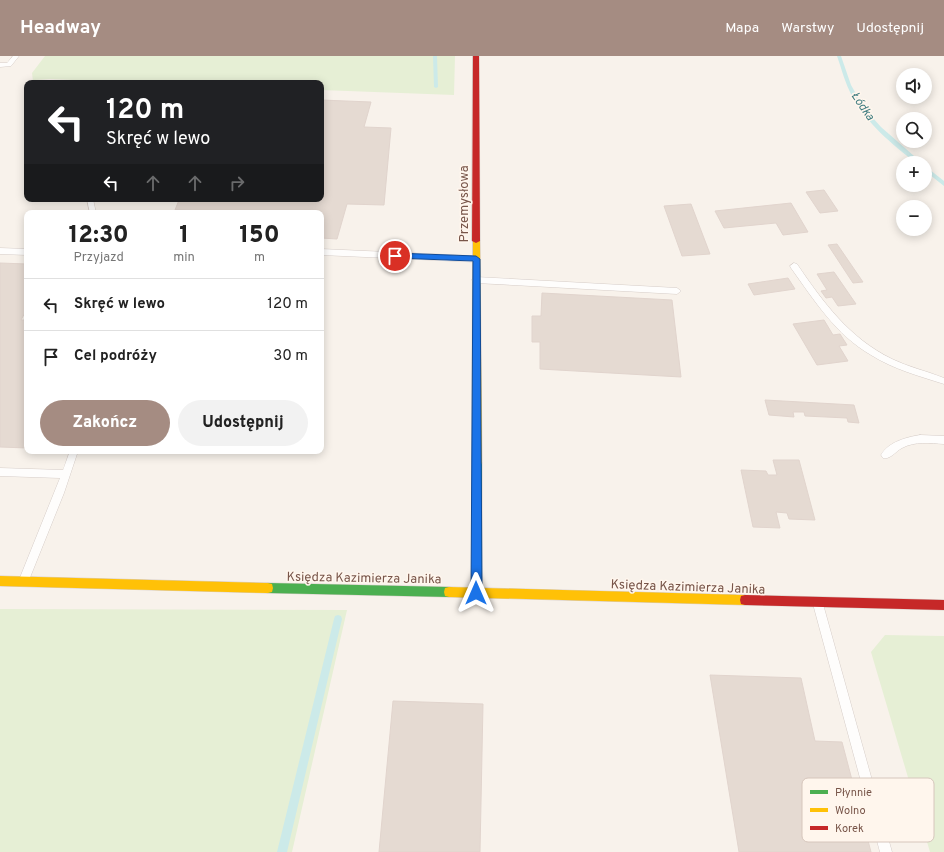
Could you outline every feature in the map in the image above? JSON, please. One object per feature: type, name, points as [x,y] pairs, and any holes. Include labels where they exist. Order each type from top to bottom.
[{"type":"street","name":"Przemysłowa","points":[[476,56],[476,593]]},
{"type":"street","name":"Księdza Kazimierza Janika","points":[[0,581],[818,603],[944,605]]},
{"type":"lane","points":[[0,65],[9,65],[16,56]]},
{"type":"lane","points":[[0,252],[24,252]]},
{"type":"lane","points":[[324,252],[476,259]]},
{"type":"lane","points":[[794,266],[829,315],[851,337],[889,362],[944,381]]},
{"type":"lane","points":[[476,280],[677,291]]},
{"type":"lane","points":[[886,455],[903,442],[924,438],[944,440]]},
{"type":"lane","points":[[24,581],[73,454]]},
{"type":"lane","points":[[0,472],[66,474]]},
{"type":"lane","points":[[818,603],[866,778]]},
{"type":"lane","points":[[883,842],[886,852]]},
{"type":"green space","points":[[45,56],[455,56],[454,95],[324,90],[324,80],[33,80],[32,73]]},
{"type":"green space","points":[[0,609],[347,610],[292,852],[0,852]]},
{"type":"green space","points":[[885,635],[944,636],[944,852],[930,852],[927,842],[934,842],[934,778],[908,778],[871,652]]},
{"type":"building","points":[[324,100],[371,102],[364,127],[391,128],[384,205],[347,204],[337,239],[324,238],[324,210],[175,210],[178,202],[324,202]]},
{"type":"building","points":[[824,190],[838,211],[820,213],[806,192]]},
{"type":"building","points":[[791,203],[808,232],[783,235],[776,223],[724,228],[715,211]]},
{"type":"building","points":[[691,204],[710,254],[682,256],[664,206]]},
{"type":"building","points":[[837,244],[863,282],[853,283],[828,245]]},
{"type":"building","points":[[0,263],[24,264],[24,314],[21,320],[24,320],[24,448],[0,447]]},
{"type":"building","points":[[834,272],[856,304],[838,306],[832,297],[826,298],[821,291],[827,290],[817,274]]},
{"type":"building","points":[[788,278],[795,289],[754,295],[748,284]]},
{"type":"building","points":[[542,293],[672,300],[681,377],[540,369],[540,342],[532,342],[532,316],[541,316]]},
{"type":"building","points":[[824,320],[833,335],[840,334],[847,345],[839,346],[848,361],[817,365],[793,324]]},
{"type":"building","points":[[765,400],[854,405],[859,423],[848,422],[847,418],[805,416],[804,412],[793,412],[794,417],[769,415]]},
{"type":"building","points":[[773,460],[799,460],[815,520],[789,519],[787,513],[776,512],[780,528],[753,527],[741,470],[766,471],[768,475],[777,475]]},
{"type":"building","points":[[710,675],[801,678],[815,741],[842,742],[851,778],[802,778],[802,842],[868,842],[871,852],[739,852]]},
{"type":"building","points":[[393,701],[483,704],[480,852],[379,852]]},
{"type":"waterway","points":[[435,56],[436,87]]},
{"type":"waterway","name":"Łódka","points":[[839,56],[849,85],[862,108],[879,128],[911,156]]},
{"type":"waterway","name":"Łódka","points":[[932,174],[944,184]]},
{"type":"waterway","points":[[282,852],[338,619]]},
{"type":"traffic: fast","points":[[477,463],[477,593]]},
{"type":"traffic: fast","points":[[268,588],[449,592]]},
{"type":"traffic: slow","points":[[476,241],[477,463]]},
{"type":"traffic: slow","points":[[0,581],[268,588]]},
{"type":"traffic: slow","points":[[449,592],[745,600]]},
{"type":"traffic: jam","points":[[476,56],[476,241]]},
{"type":"traffic: jam","points":[[745,600],[944,605]]},
{"type":"route","points":[[395,256],[476,259],[476,593]]}]
